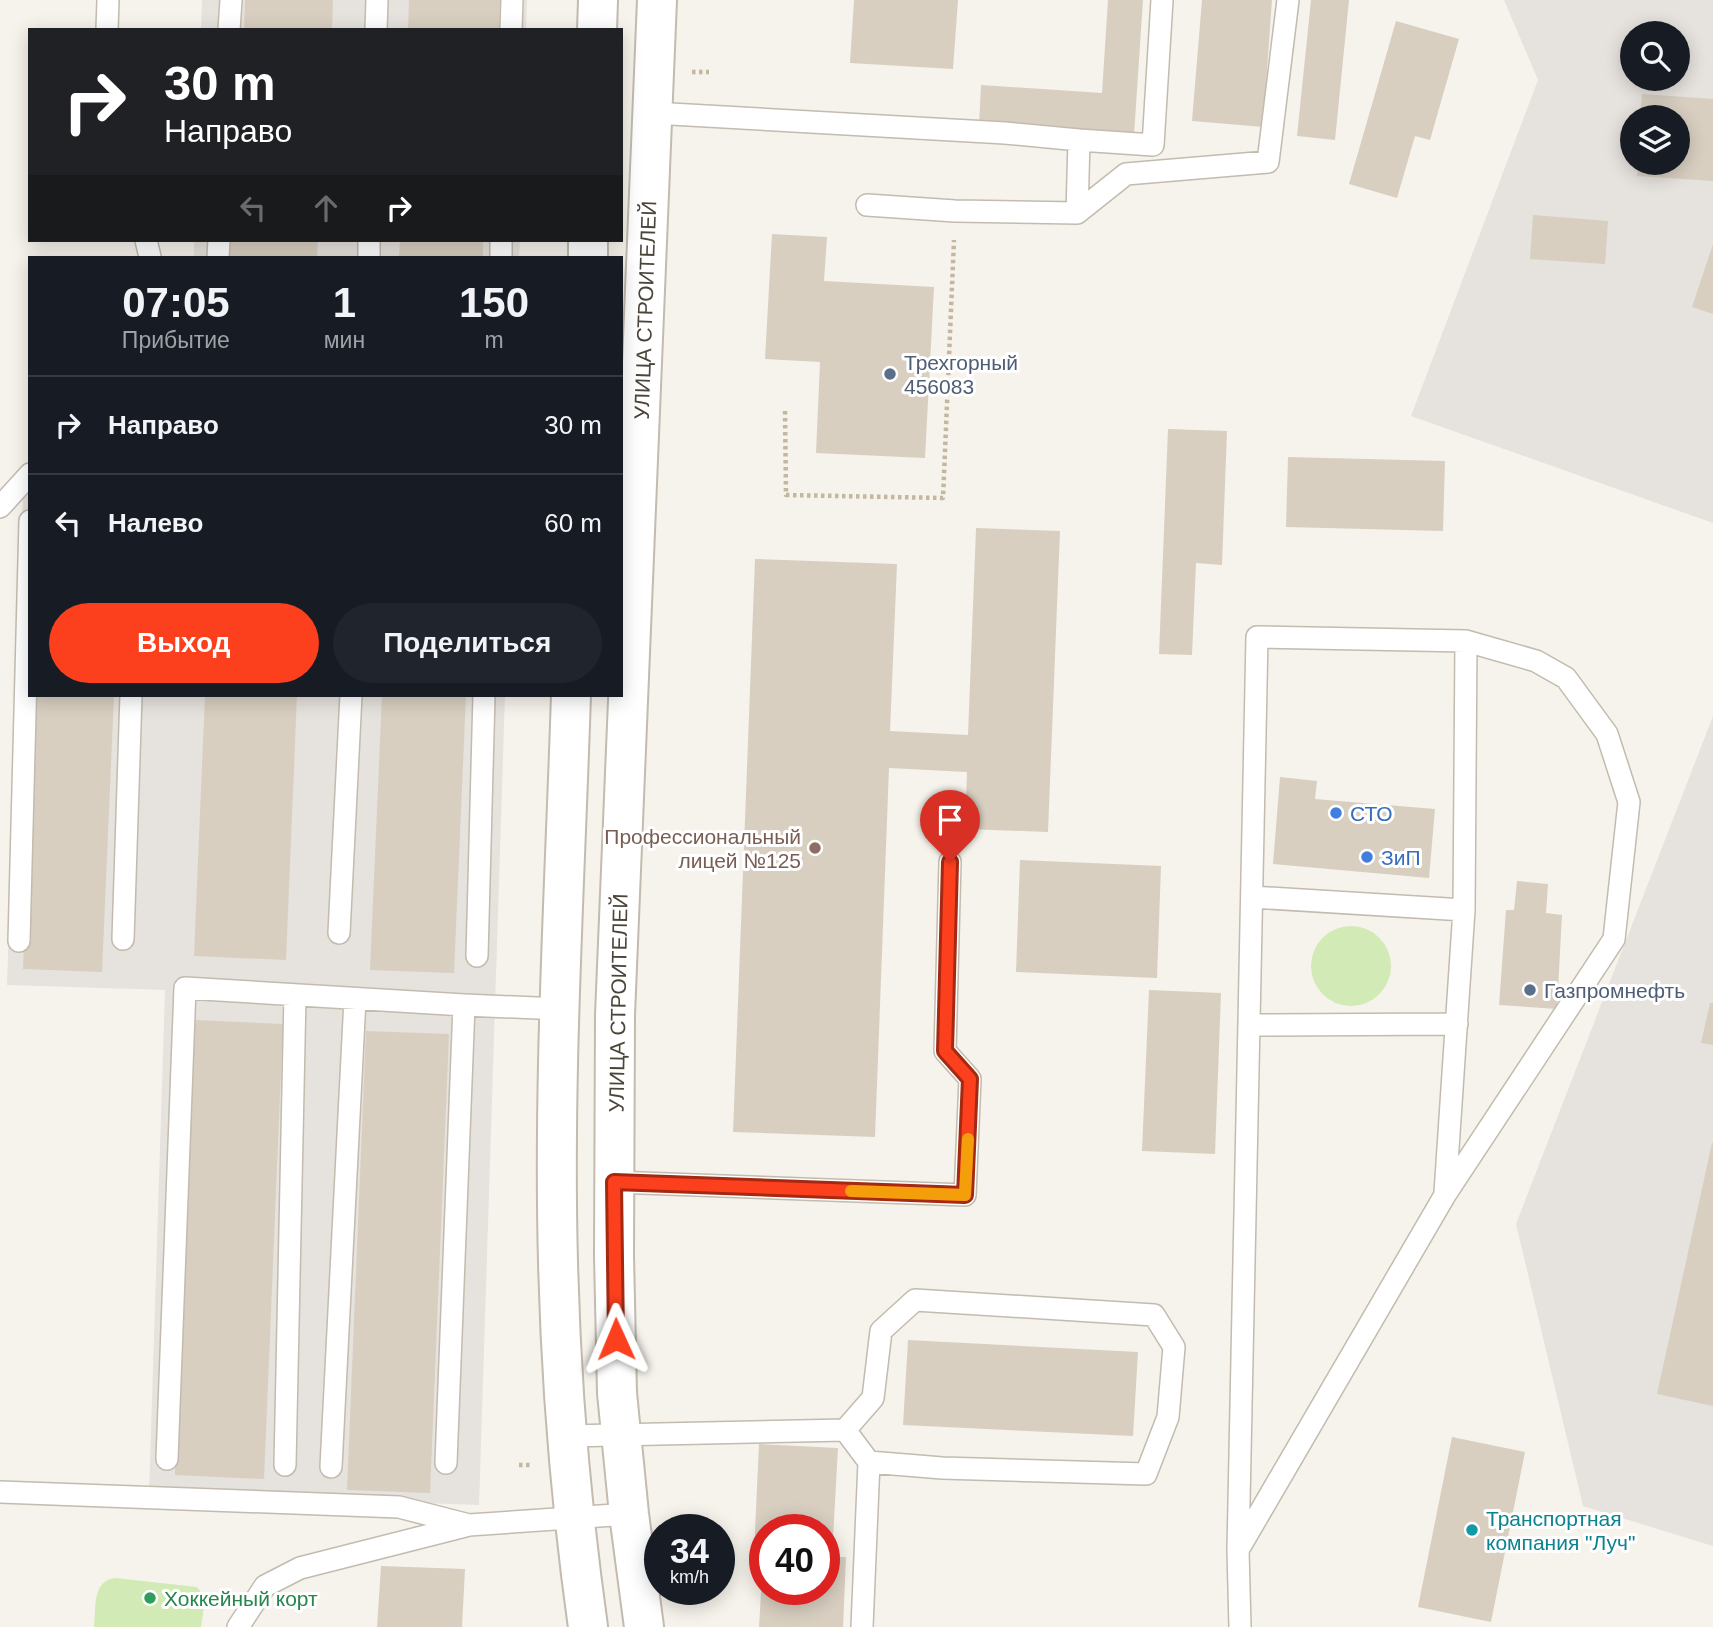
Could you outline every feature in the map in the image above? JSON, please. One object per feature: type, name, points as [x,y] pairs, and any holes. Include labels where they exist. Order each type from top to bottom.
[{"type":"street","points":[[597,28],[598,0]]},
{"type":"street","name":"УЛИЦА СТРОИТЕЛЕЙ","points":[[644,1627],[617,1393],[615,1015],[629,487],[653,113],[657,0]]},
{"type":"street","points":[[571,697],[561,1009],[558,1263],[572,1518],[588,1627]]},
{"type":"lane","points":[[107,28],[108,0]]},
{"type":"lane","points":[[229,28],[231,0]]},
{"type":"lane","points":[[376,28],[377,0]]},
{"type":"lane","points":[[511,28],[512,0]]},
{"type":"lane","points":[[653,113],[1005,133],[1153,145],[1162,0]]},
{"type":"lane","points":[[867,205],[955,211],[1077,213],[1126,174],[1268,162],[1287,0]]},
{"type":"lane","points":[[1077,213],[1079,140]]},
{"type":"lane","points":[[0,507],[28,476]]},
{"type":"lane","points":[[19,941],[28,597]]},
{"type":"lane","points":[[1238,1550],[1445,1195],[1614,939],[1629,802],[1607,734],[1566,678],[1536,661],[1466,641],[1257,637],[1238,1550],[1240,1627]]},
{"type":"lane","points":[[1445,1195],[1464,910],[1466,641]]},
{"type":"lane","points":[[123,939],[131,697]]},
{"type":"lane","points":[[340,933],[351,697]]},
{"type":"lane","points":[[477,956],[484,697]]},
{"type":"lane","points":[[614,1182],[965,1195],[970,1079],[945,1051],[950,862]]},
{"type":"lane","points":[[1252,897],[1464,910]]},
{"type":"lane","points":[[167,1459],[185,988],[561,1009]]},
{"type":"lane","points":[[285,1465],[295,995]]},
{"type":"lane","points":[[331,1467],[355,999]]},
{"type":"lane","points":[[446,1463],[464,1005]]},
{"type":"lane","points":[[1250,1025],[1457,1024]]},
{"type":"lane","points":[[567,1436],[845,1430],[873,1398],[881,1331],[915,1300],[1154,1315],[1174,1347],[1168,1416],[1146,1474],[943,1468],[869,1462]]},
{"type":"lane","points":[[845,1430],[869,1462],[862,1627]]},
{"type":"lane","points":[[0,1492],[399,1507],[469,1525]]},
{"type":"lane","points":[[238,1627],[265,1586],[300,1568],[469,1525],[629,1514]]},
{"type":"path","points":[[785,411],[786,495],[943,498],[955,211]]},
{"type":"shaded area","points":[[202,0],[527,0],[526,28],[201,28]]},
{"type":"shaded area","points":[[1504,0],[1713,0],[1713,523],[1411,416],[1538,80]]},
{"type":"shaded area","points":[[194,242],[520,242],[519,256],[194,256]]},
{"type":"shaded area","points":[[23,494],[28,494],[28,697],[505,697],[479,1505],[149,1494],[165,990],[7,985]]},
{"type":"shaded area","points":[[1713,716],[1713,1546],[1583,1506],[1516,1224]]},
{"type":"green space","points":[[1343,926],[1359,926],[1380,937],[1391,958],[1391,974],[1380,995],[1359,1006],[1343,1006],[1329,1000],[1317,988],[1311,974],[1311,958],[1317,944],[1329,932]]},
{"type":"green space","name":"Хоккейный корт","points":[[115,1578],[197,1587],[203,1601],[201,1627],[94,1627],[99,1590],[102,1584]]},
{"type":"building","points":[[245,0],[333,0],[332,28],[244,28]]},
{"type":"building","points":[[409,0],[500,0],[499,28],[408,28]]},
{"type":"building","points":[[854,0],[958,0],[953,69],[850,63]]},
{"type":"building","points":[[1108,0],[1143,0],[1134,135],[979,125],[981,85],[1102,93]]},
{"type":"building","points":[[1202,0],[1272,0],[1263,127],[1192,121]]},
{"type":"building","points":[[1311,0],[1349,0],[1335,140],[1297,136]]},
{"type":"building","points":[[1396,21],[1459,39],[1430,140],[1415,136],[1397,198],[1349,184]]},
{"type":"building","points":[[1642,94],[1713,99],[1713,181],[1637,176],[1690,175],[1690,105],[1641,105]]},
{"type":"building","points":[[1533,215],[1608,221],[1605,264],[1530,259]]},
{"type":"building","points":[[772,234],[827,237],[824,281],[934,287],[925,458],[816,453],[820,362],[765,359]]},
{"type":"building","points":[[229,242],[318,242],[317,256],[228,256]]},
{"type":"building","points":[[400,242],[483,242],[483,256],[399,256]]},
{"type":"building","points":[[1713,244],[1713,314],[1692,307]]},
{"type":"building","points":[[1168,429],[1227,431],[1222,565],[1196,563],[1192,655],[1159,654]]},
{"type":"building","points":[[1288,457],[1445,461],[1443,531],[1286,527]]},
{"type":"building","name":"Профессиональный лицей №125","points":[[976,528],[1060,531],[1048,832],[965,829],[967,772],[889,768],[875,1137],[733,1132],[755,559],[897,564],[890,731],[968,735]]},
{"type":"building","points":[[34,697],[114,697],[102,972],[23,969]]},
{"type":"building","points":[[205,697],[297,697],[286,960],[194,956]]},
{"type":"building","points":[[382,697],[466,697],[454,973],[370,970]]},
{"type":"building","points":[[1280,777],[1317,781],[1315,799],[1435,809],[1429,878],[1273,864]]},
{"type":"building","points":[[1020,860],[1161,866],[1157,978],[1016,972]]},
{"type":"building","points":[[1517,881],[1548,884],[1546,913],[1562,915],[1557,1009],[1499,1005],[1506,910],[1514,910]]},
{"type":"building","points":[[1149,990],[1221,993],[1215,1154],[1142,1151]]},
{"type":"building","points":[[1710,1003],[1713,1003],[1713,1045],[1701,1043]]},
{"type":"building","points":[[194,1020],[283,1024],[264,1479],[175,1475]]},
{"type":"building","points":[[366,1031],[449,1034],[430,1493],[347,1490]]},
{"type":"building","points":[[1713,1143],[1713,1406],[1657,1394]]},
{"type":"building","points":[[908,1340],[1138,1352],[1133,1436],[903,1425]]},
{"type":"building","name":"Транспортная компания \"Луч\"","points":[[1452,1437],[1525,1452],[1491,1622],[1418,1607]]},
{"type":"building","points":[[759,1444],[838,1448],[834,1514],[756,1514]]},
{"type":"building","points":[[840,1557],[846,1557],[843,1627],[759,1627],[760,1605],[840,1605]]},
{"type":"building","points":[[381,1566],[465,1569],[462,1627],[377,1627]]},
{"type":"slow traffic","points":[[851,1191],[965,1195],[968,1139]]},
{"type":"place","name":"Трехгорный 456083","points":[[890,374]]},
{"type":"place","name":"СТО","points":[[1336,813]]},
{"type":"place","name":"Профессиональный лицей №125","points":[[815,848]]},
{"type":"place","name":"ЗиП","points":[[1367,857]]},
{"type":"place","name":"Газпромнефть","points":[[1530,990]]},
{"type":"place","name":"Транспортная компания \"Луч\"","points":[[1472,1530]]},
{"type":"place","name":"Хоккейный корт","points":[[150,1598]]},
{"type":"route","points":[[616,1339],[614,1182],[965,1195],[970,1079],[945,1051],[950,862]]}]
